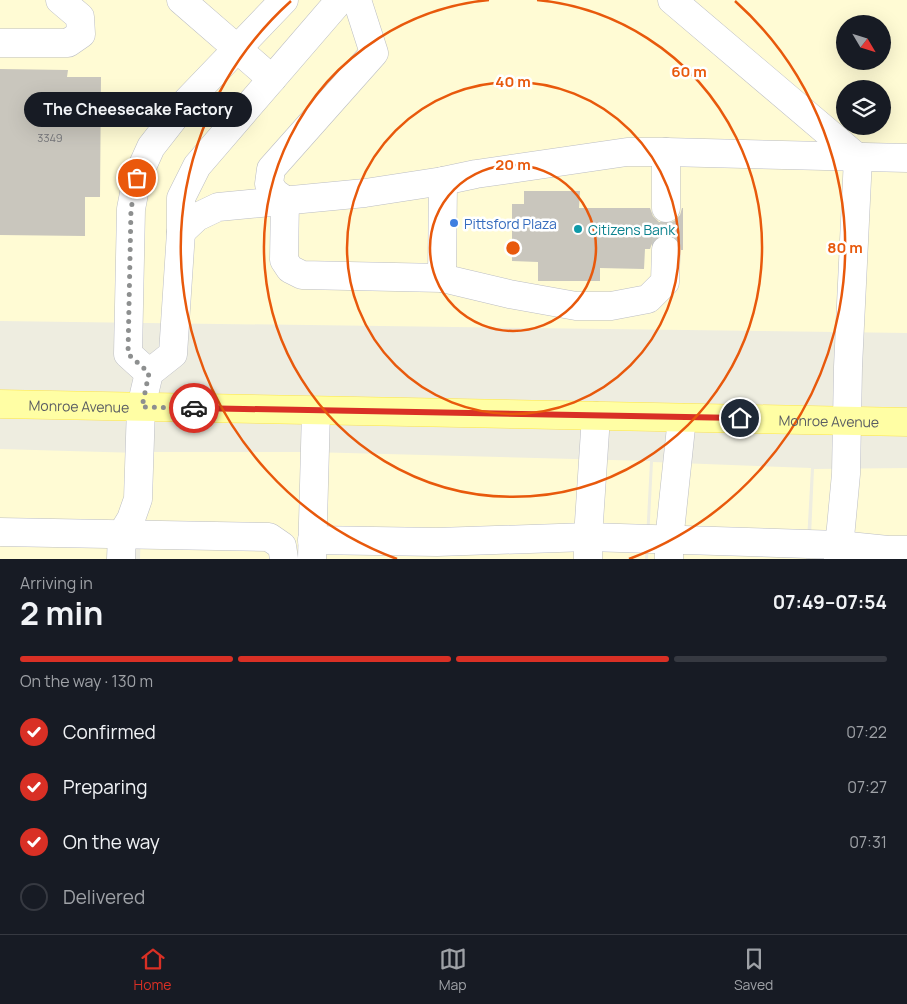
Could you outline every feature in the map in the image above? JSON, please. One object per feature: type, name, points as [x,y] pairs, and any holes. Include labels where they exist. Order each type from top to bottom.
[{"type":"main road","name":"Monroe Avenue","points":[[0,404],[907,422]]},
{"type":"lane","points":[[0,43],[68,43],[82,34],[80,17],[60,0]]},
{"type":"lane","points":[[181,0],[272,79]]},
{"type":"lane","points":[[149,373],[128,354],[131,209],[137,178],[151,147],[187,101],[284,0]]},
{"type":"lane","points":[[122,547],[138,499],[142,407],[149,373],[173,354],[181,232],[181,198],[197,166],[340,0]]},
{"type":"lane","points":[[285,200],[275,193],[269,184],[271,169],[374,53],[357,0]]},
{"type":"lane","points":[[672,0],[858,158]]},
{"type":"lane","points":[[181,232],[197,217],[218,207],[365,193],[476,174],[627,152],[907,158]]},
{"type":"lane","points":[[666,152],[666,208]]},
{"type":"lane","points":[[839,552],[846,474],[848,367],[858,158]]},
{"type":"lane","points":[[442,278],[443,181]]},
{"type":"lane","points":[[285,200],[284,260],[290,269],[302,275],[442,278],[509,294],[576,306],[611,306],[648,299],[665,282],[666,250]]},
{"type":"lane","points":[[316,411],[312,549],[437,542],[669,550],[894,553]]},
{"type":"lane","points":[[588,548],[596,416]]},
{"type":"lane","points":[[669,550],[682,418]]},
{"type":"lane","points":[[0,532],[122,547],[269,537],[282,546],[284,559]]},
{"type":"shaded area","name":"Pittsford Plaza","points":[[0,0],[907,0],[907,333],[0,321]]},
{"type":"shaded area","points":[[0,449],[139,453],[135,559],[0,559]]},
{"type":"shaded area","points":[[144,452],[304,452],[300,559],[140,559]]},
{"type":"shaded area","points":[[309,452],[650,461],[645,559],[305,559]]},
{"type":"shaded area","points":[[653,462],[811,468],[806,559],[648,559]]},
{"type":"shaded area","points":[[907,468],[907,559],[810,559],[814,469]]},
{"type":"building","points":[[0,69],[68,70],[67,77],[101,77],[100,197],[85,197],[85,236],[0,235]]},
{"type":"building","name":"Citizens Bank","points":[[524,191],[580,191],[579,208],[650,208],[653,216],[659,222],[666,224],[674,221],[680,215],[683,208],[683,250],[681,250],[679,242],[675,237],[666,234],[653,241],[650,249],[645,249],[644,269],[600,268],[600,281],[538,281],[538,262],[512,261],[512,204],[524,204]]},
{"type":"tunnel","points":[[666,208],[666,250]]},
{"type":"way so far","points":[[137,178],[131,209],[128,354],[149,373],[142,407],[194,408]]},
{"type":"place","name":"The Cheesecake Factory","points":[[137,178]]},
{"type":"place","name":"Pittsford Plaza","points":[[454,223]]},
{"type":"place","name":"Citizens Bank","points":[[578,229]]},
{"type":"route","points":[[194,408],[740,418]]}]
